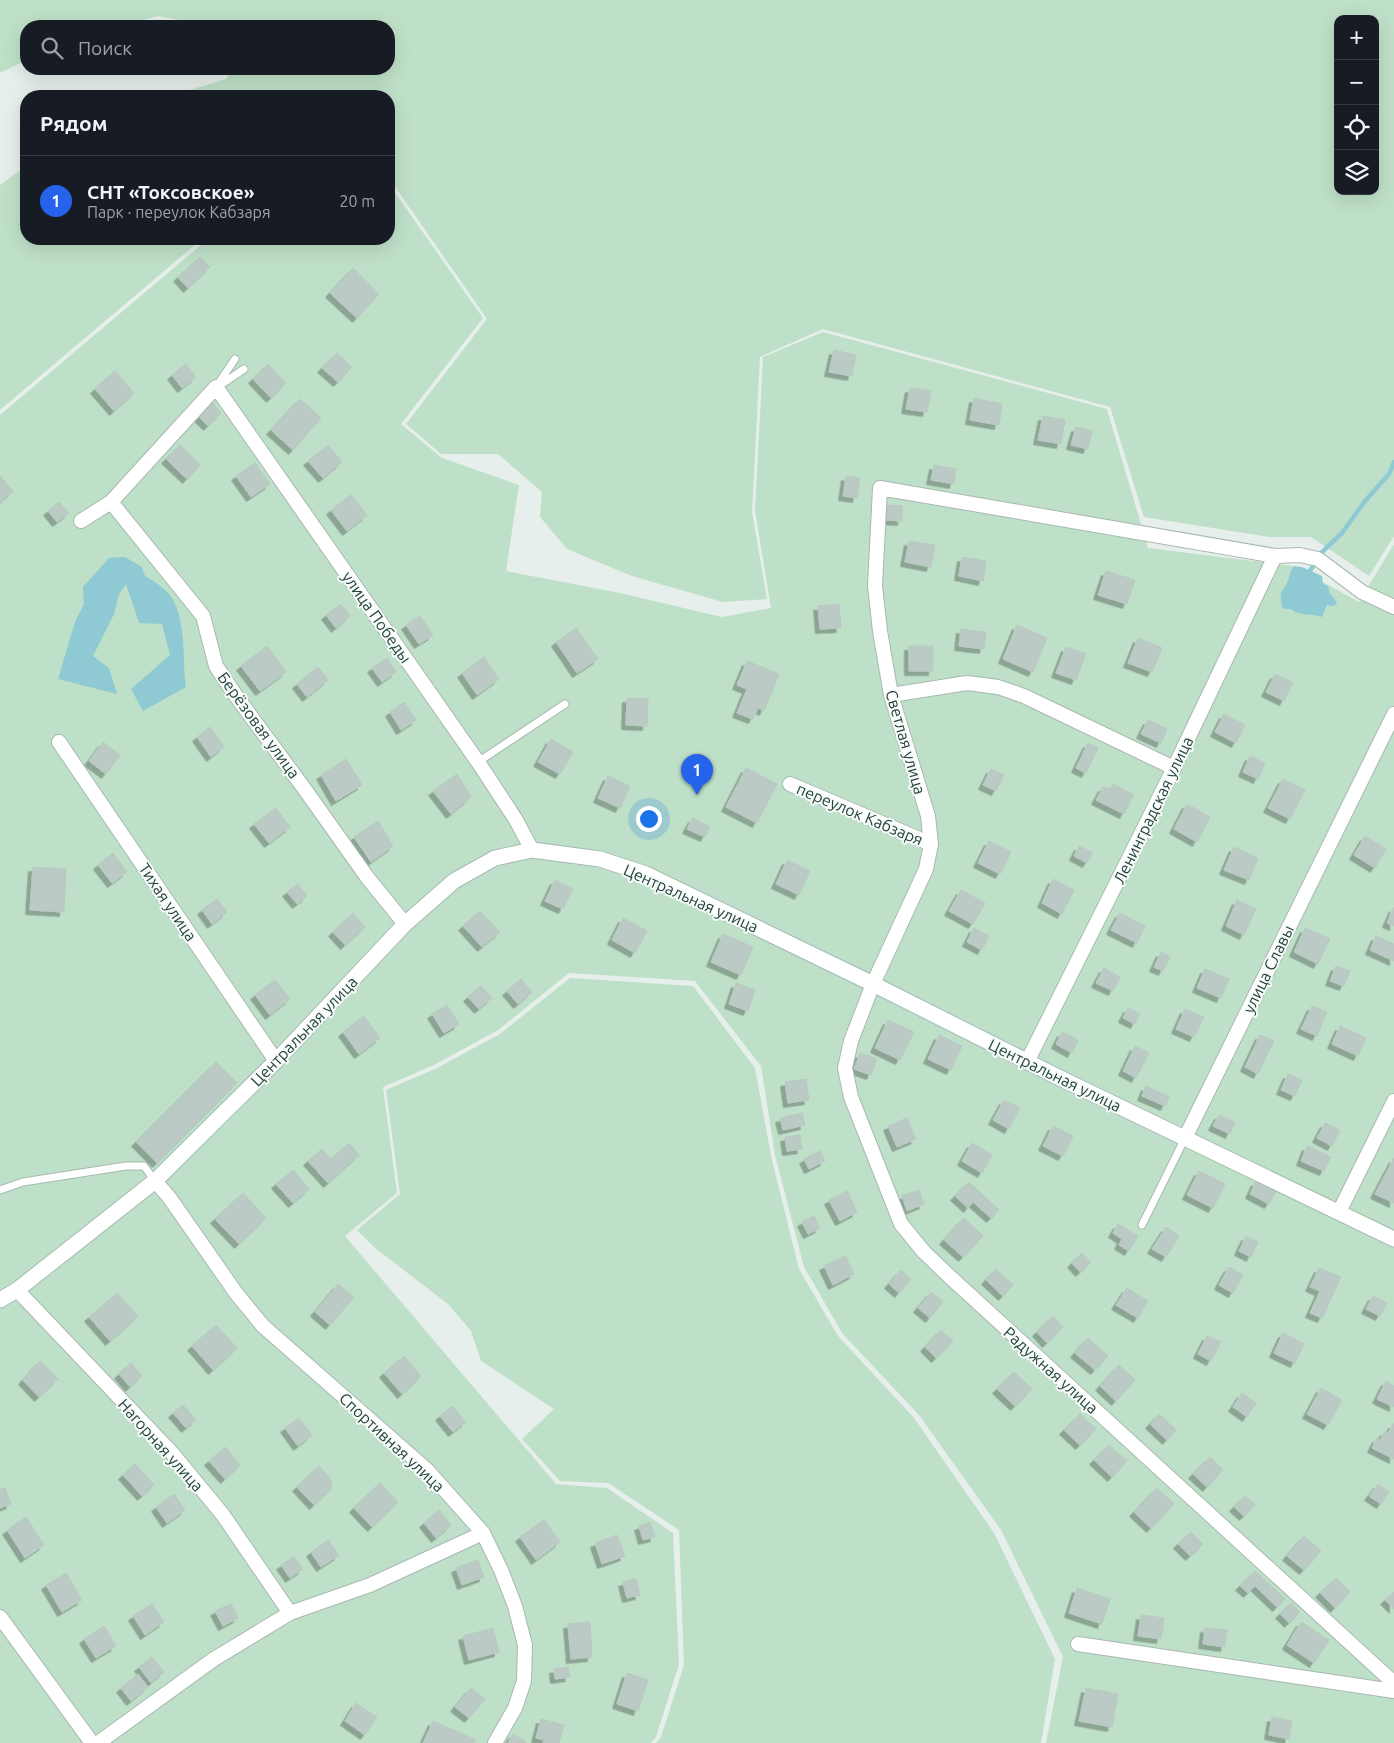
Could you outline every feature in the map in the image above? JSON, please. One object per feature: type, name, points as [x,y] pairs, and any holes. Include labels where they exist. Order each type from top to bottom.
[{"type":"street","points":[[80,522],[111,502],[216,387]]},
{"type":"street","name":"улица Победы","points":[[216,387],[478,762],[516,820],[532,850]]},
{"type":"street","name":"Светлая улица","points":[[874,984],[926,869],[931,844],[928,816],[891,694],[880,631],[875,586],[880,488],[1275,556]]},
{"type":"street","name":"Берёзовая улица","points":[[111,502],[203,616],[216,666],[367,877],[405,924]]},
{"type":"street","points":[[1275,556],[1300,555],[1318,559],[1362,592],[1394,607]]},
{"type":"street","name":"Ленинградская улица","points":[[1027,1062],[1174,768],[1275,556]]},
{"type":"street","points":[[891,694],[967,683],[998,688],[1024,696],[1174,768]]},
{"type":"street","name":"улица Славы","points":[[1185,1138],[1394,714]]},
{"type":"street","name":"Тихая улица","points":[[59,742],[276,1062]]},
{"type":"street","name":"переулок Кабзаря","points":[[790,784],[931,844]]},
{"type":"street","name":"Центральная улица","points":[[0,1300],[17,1290],[155,1181],[276,1062],[405,924],[454,880],[495,858],[532,850],[600,859],[646,874],[874,984],[1027,1062],[1394,1239]]},
{"type":"street","name":"Радужная улица","points":[[874,984],[851,1041],[845,1068],[851,1097],[901,1224],[924,1252],[949,1276],[1394,1683]]},
{"type":"street","points":[[1339,1212],[1394,1101]]},
{"type":"street","name":"Спортивная улица","points":[[155,1181],[169,1197],[236,1293],[263,1326],[427,1470],[483,1533],[501,1570],[515,1606],[525,1645],[524,1681],[515,1708],[495,1743]]},
{"type":"street","name":"Нагорная улица","points":[[17,1290],[172,1453],[223,1515],[290,1613]]},
{"type":"street","points":[[98,1743],[214,1659],[290,1613],[370,1585],[483,1533]]},
{"type":"street","points":[[0,1617],[92,1743]]},
{"type":"street","points":[[1078,1644],[1394,1691]]},
{"type":"lane","points":[[216,387],[234,359]]},
{"type":"lane","points":[[216,387],[244,369]]},
{"type":"lane","points":[[478,762],[565,704]]},
{"type":"lane","name":"улица Славы","points":[[1142,1225],[1185,1138]]},
{"type":"lane","points":[[0,1190],[23,1182],[126,1166],[144,1166],[155,1181]]},
{"type":"green space","points":[[0,0],[1394,0],[1394,536],[1369,576],[1311,537],[1269,537],[1144,517],[1110,407],[823,329],[760,357],[752,512],[767,599],[723,602],[632,576],[567,549],[540,517],[542,492],[498,454],[441,454],[406,424],[487,319],[395,187],[395,90],[190,90],[226,79],[229,75],[395,75],[395,20],[179,20],[158,16],[143,20],[20,20],[20,63],[0,73]]},
{"type":"green space","points":[[20,170],[20,245],[195,245],[0,410],[0,185]]},
{"type":"green space","points":[[395,193],[483,318],[401,424],[442,458],[519,485],[506,571],[620,593],[722,617],[771,608],[755,511],[763,357],[823,332],[1107,409],[1148,548],[1294,566],[1359,602],[1394,544],[1394,1743],[1046,1743],[1063,1657],[1001,1530],[919,1415],[842,1333],[804,1267],[775,1155],[761,1066],[695,981],[569,973],[498,1030],[434,1065],[383,1087],[397,1193],[345,1236],[556,1484],[607,1488],[673,1533],[679,1664],[656,1737],[651,1743],[0,1743],[0,415],[201,245],[395,245]]},
{"type":"green space","points":[[570,978],[693,986],[755,1068],[771,1156],[799,1269],[838,1336],[914,1418],[994,1533],[1055,1659],[1041,1743],[656,1743],[661,1737],[684,1665],[679,1530],[608,1483],[560,1481],[522,1439],[554,1409],[481,1361],[471,1331],[448,1304],[375,1248],[357,1230],[400,1194],[386,1090],[435,1069],[500,1034]]},
{"type":"water","points":[[125,557],[142,567],[145,576],[160,586],[172,598],[177,608],[182,630],[186,687],[143,711],[131,689],[170,655],[162,624],[139,623],[126,584],[119,594],[114,614],[93,656],[109,668],[117,694],[58,679],[75,622],[84,604],[83,587],[109,558]]},
{"type":"water","points":[[1294,566],[1302,567],[1322,576],[1323,584],[1328,586],[1330,594],[1337,602],[1334,606],[1327,605],[1322,617],[1298,613],[1282,607],[1281,593]]},
{"type":"building","points":[[200,257],[210,267],[188,288],[178,277]]},
{"type":"building","points":[[353,268],[379,294],[357,318],[330,293]]},
{"type":"building","points":[[834,350],[856,355],[852,376],[829,372]]},
{"type":"building","points":[[337,353],[352,367],[338,382],[322,368]]},
{"type":"building","points":[[186,364],[196,377],[182,388],[172,375]]},
{"type":"building","points":[[268,364],[286,383],[271,398],[253,379]]},
{"type":"building","points":[[115,371],[134,393],[114,411],[95,389]]},
{"type":"building","points":[[910,388],[931,391],[927,412],[906,409]]},
{"type":"building","points":[[974,398],[1002,404],[999,425],[970,420]]},
{"type":"building","points":[[300,399],[321,418],[293,450],[271,430]]},
{"type":"building","points":[[213,403],[221,413],[208,426],[199,417]]},
{"type":"building","points":[[1043,416],[1065,420],[1061,444],[1038,440]]},
{"type":"building","points":[[1076,427],[1092,431],[1088,449],[1071,445]]},
{"type":"building","points":[[180,445],[200,465],[187,479],[166,459]]},
{"type":"building","points":[[328,445],[342,462],[323,478],[308,461]]},
{"type":"building","points":[[255,463],[270,484],[251,497],[236,476]]},
{"type":"building","points":[[934,465],[956,469],[954,484],[931,480]]},
{"type":"building","points":[[0,476],[13,491],[0,502]]},
{"type":"building","points":[[846,476],[860,478],[857,498],[843,496]]},
{"type":"building","points":[[351,495],[367,515],[347,531],[331,510]]},
{"type":"building","points":[[59,502],[69,513],[57,522],[48,511]]},
{"type":"building","points":[[887,505],[902,506],[902,521],[886,520]]},
{"type":"building","points":[[909,541],[935,545],[931,567],[905,562]]},
{"type":"building","points":[[962,557],[986,561],[983,581],[959,576]]},
{"type":"building","points":[[1106,571],[1135,580],[1127,604],[1098,595]]},
{"type":"building","points":[[341,604],[350,616],[336,628],[326,615]]},
{"type":"building","points":[[839,604],[841,628],[820,629],[818,606]]},
{"type":"building","points":[[420,616],[433,635],[419,644],[406,625]]},
{"type":"building","points":[[1017,625],[1047,638],[1033,672],[1003,659]]},
{"type":"building","points":[[576,628],[598,659],[577,673],[556,642]]},
{"type":"building","points":[[961,629],[986,632],[984,649],[959,646]]},
{"type":"building","points":[[1138,638],[1162,648],[1152,672],[1128,663]]},
{"type":"building","points":[[267,646],[286,672],[260,691],[241,666]]},
{"type":"building","points":[[909,646],[933,646],[933,671],[909,671]]},
{"type":"building","points":[[1066,647],[1086,654],[1076,680],[1056,673]]},
{"type":"building","points":[[484,657],[499,679],[477,695],[462,673]]},
{"type":"building","points":[[387,658],[396,672],[382,682],[372,668]]},
{"type":"building","points":[[747,661],[779,674],[764,711],[758,708],[753,719],[737,713],[747,689],[737,685]]},
{"type":"building","points":[[318,667],[328,680],[307,697],[297,684]]},
{"type":"building","points":[[1275,674],[1293,683],[1284,701],[1266,692]]},
{"type":"building","points":[[627,698],[648,699],[647,726],[626,725]]},
{"type":"building","points":[[404,702],[416,720],[401,730],[390,712]]},
{"type":"building","points":[[1224,714],[1245,725],[1236,743],[1215,732]]},
{"type":"building","points":[[1148,720],[1167,729],[1161,743],[1141,734]]},
{"type":"building","points":[[210,727],[224,747],[211,757],[197,737]]},
{"type":"building","points":[[551,739],[573,752],[560,774],[538,762]]},
{"type":"building","points":[[103,742],[120,755],[106,774],[89,761]]},
{"type":"building","points":[[1088,743],[1098,748],[1086,773],[1076,768]]},
{"type":"building","points":[[1250,756],[1265,763],[1258,779],[1243,772]]},
{"type":"building","points":[[346,759],[362,785],[336,801],[321,775]]},
{"type":"building","points":[[746,768],[777,784],[757,823],[726,807]]},
{"type":"building","points":[[991,769],[1004,775],[996,791],[983,785]]},
{"type":"building","points":[[457,774],[471,797],[451,814],[433,791]]},
{"type":"building","points":[[608,776],[630,786],[620,808],[598,798]]},
{"type":"building","points":[[1283,779],[1305,790],[1290,819],[1268,808]]},
{"type":"building","points":[[1113,784],[1134,795],[1124,814],[1096,800],[1103,787],[1110,790]]},
{"type":"building","points":[[1187,804],[1210,817],[1197,842],[1174,829]]},
{"type":"building","points":[[276,808],[290,827],[269,843],[254,824]]},
{"type":"building","points":[[693,818],[710,827],[705,837],[687,829]]},
{"type":"building","points":[[378,821],[393,846],[371,862],[354,837]]},
{"type":"building","points":[[1365,836],[1386,849],[1375,868],[1354,855]]},
{"type":"building","points":[[989,841],[1011,852],[1000,874],[978,863]]},
{"type":"building","points":[[1079,846],[1093,853],[1087,863],[1074,856]]},
{"type":"building","points":[[1234,847],[1258,858],[1249,880],[1224,870]]},
{"type":"building","points":[[113,853],[127,872],[112,883],[98,865]]},
{"type":"building","points":[[787,860],[810,871],[799,895],[776,884]]},
{"type":"building","points":[[33,867],[66,869],[64,912],[30,910]]},
{"type":"building","points":[[1053,879],[1074,890],[1062,914],[1042,903]]},
{"type":"building","points":[[555,880],[573,889],[563,909],[545,901]]},
{"type":"building","points":[[298,884],[307,896],[297,904],[287,892]]},
{"type":"building","points":[[961,890],[985,903],[973,924],[949,911]]},
{"type":"building","points":[[217,899],[227,912],[212,924],[202,910]]},
{"type":"building","points":[[1237,900],[1256,909],[1244,935],[1226,926]]},
{"type":"building","points":[[1394,907],[1394,926],[1387,923]]},
{"type":"building","points":[[480,911],[500,932],[482,947],[463,926]]},
{"type":"building","points":[[353,913],[365,927],[345,945],[333,932]]},
{"type":"building","points":[[1120,913],[1145,926],[1137,943],[1111,930]]},
{"type":"building","points":[[623,918],[647,931],[635,953],[612,940]]},
{"type":"building","points":[[974,928],[989,936],[982,950],[967,942]]},
{"type":"building","points":[[1305,928],[1330,939],[1318,964],[1294,952]]},
{"type":"building","points":[[723,934],[753,947],[741,975],[711,962]]},
{"type":"building","points":[[1376,936],[1394,944],[1394,961],[1370,950]]},
{"type":"building","points":[[1161,952],[1170,957],[1163,971],[1154,967]]},
{"type":"building","points":[[1336,966],[1350,971],[1344,986],[1330,981]]},
{"type":"building","points":[[1104,968],[1120,977],[1113,991],[1096,983]]},
{"type":"building","points":[[1205,969],[1229,979],[1221,998],[1197,988]]},
{"type":"building","points":[[521,979],[532,992],[518,1004],[507,991]]},
{"type":"building","points":[[275,980],[290,999],[270,1015],[255,995]]},
{"type":"building","points":[[736,983],[755,990],[748,1011],[729,1004]]},
{"type":"building","points":[[481,986],[492,998],[479,1009],[468,997]]},
{"type":"building","points":[[447,1005],[459,1024],[444,1033],[432,1014]]},
{"type":"building","points":[[1312,1006],[1327,1012],[1317,1036],[1301,1029]]},
{"type":"building","points":[[1128,1008],[1140,1014],[1135,1024],[1123,1018]]},
{"type":"building","points":[[1185,1009],[1204,1017],[1194,1037],[1176,1029]]},
{"type":"building","points":[[364,1016],[380,1038],[359,1054],[343,1032]]},
{"type":"building","points":[[888,1020],[914,1032],[900,1060],[875,1048]]},
{"type":"building","points":[[1340,1026],[1366,1038],[1358,1056],[1332,1044]]},
{"type":"building","points":[[1062,1032],[1078,1040],[1072,1053],[1056,1044]]},
{"type":"building","points":[[939,1035],[962,1046],[951,1070],[928,1059]]},
{"type":"building","points":[[1260,1035],[1274,1041],[1258,1074],[1245,1067]]},
{"type":"building","points":[[1135,1046],[1149,1053],[1136,1078],[1123,1071]]},
{"type":"building","points":[[860,1053],[877,1059],[871,1075],[854,1069]]},
{"type":"building","points":[[216,1062],[237,1083],[157,1163],[136,1142]]},
{"type":"building","points":[[1288,1074],[1302,1080],[1295,1096],[1281,1090]]},
{"type":"building","points":[[806,1079],[809,1100],[788,1103],[785,1082]]},
{"type":"building","points":[[1146,1086],[1169,1097],[1165,1106],[1142,1096]]},
{"type":"building","points":[[1004,1100],[1020,1108],[1009,1129],[993,1120]]},
{"type":"building","points":[[802,1113],[805,1125],[783,1130],[780,1118]]},
{"type":"building","points":[[1219,1115],[1235,1122],[1230,1134],[1213,1126]]},
{"type":"building","points":[[907,1118],[916,1139],[897,1147],[888,1126]]},
{"type":"building","points":[[1325,1123],[1340,1130],[1332,1146],[1317,1138]]},
{"type":"building","points":[[1053,1126],[1073,1136],[1063,1156],[1043,1146]]},
{"type":"building","points":[[800,1135],[802,1149],[787,1151],[785,1137]]},
{"type":"building","points":[[349,1143],[359,1155],[328,1183],[308,1161],[322,1149],[331,1159]]},
{"type":"building","points":[[972,1143],[992,1155],[982,1173],[962,1161]]},
{"type":"building","points":[[1307,1146],[1331,1157],[1324,1171],[1301,1161]]},
{"type":"building","points":[[820,1151],[825,1161],[809,1169],[804,1159]]},
{"type":"building","points":[[1394,1158],[1394,1203],[1375,1194]]},
{"type":"building","points":[[293,1170],[309,1189],[293,1203],[276,1184]]},
{"type":"building","points":[[1199,1171],[1225,1184],[1213,1208],[1187,1195]]},
{"type":"building","points":[[1256,1181],[1276,1191],[1269,1204],[1250,1194]]},
{"type":"building","points":[[969,1182],[999,1210],[991,1218],[973,1202],[968,1208],[955,1196]]},
{"type":"building","points":[[919,1190],[924,1204],[907,1211],[902,1196]]},
{"type":"building","points":[[847,1191],[857,1212],[840,1221],[829,1200]]},
{"type":"building","points":[[243,1193],[266,1218],[239,1244],[215,1219]]},
{"type":"building","points":[[814,1216],[820,1228],[808,1234],[802,1222]]},
{"type":"building","points":[[964,1218],[983,1236],[963,1257],[944,1240]]},
{"type":"building","points":[[1118,1224],[1138,1236],[1129,1251],[1119,1245],[1122,1239],[1113,1233]]},
{"type":"building","points":[[1166,1227],[1179,1236],[1166,1257],[1152,1249]]},
{"type":"building","points":[[1246,1236],[1258,1242],[1251,1257],[1239,1251]]},
{"type":"building","points":[[1082,1253],[1091,1262],[1080,1272],[1072,1263]]},
{"type":"building","points":[[845,1256],[854,1274],[833,1285],[824,1266]]},
{"type":"building","points":[[1229,1267],[1243,1275],[1233,1293],[1219,1285]]},
{"type":"building","points":[[1319,1268],[1341,1277],[1322,1318],[1310,1313],[1320,1291],[1310,1287]]},
{"type":"building","points":[[996,1269],[1013,1285],[1003,1296],[986,1280]]},
{"type":"building","points":[[901,1270],[911,1279],[899,1293],[889,1284]]},
{"type":"building","points":[[338,1284],[354,1297],[330,1325],[315,1312]]},
{"type":"building","points":[[1127,1288],[1148,1301],[1138,1318],[1116,1305]]},
{"type":"building","points":[[931,1292],[943,1302],[930,1318],[918,1308]]},
{"type":"building","points":[[117,1293],[138,1316],[110,1341],[89,1317]]},
{"type":"building","points":[[1373,1296],[1387,1303],[1380,1316],[1366,1309]]},
{"type":"building","points":[[1053,1316],[1063,1327],[1047,1343],[1037,1332]]},
{"type":"building","points":[[216,1325],[237,1348],[213,1370],[192,1346]]},
{"type":"building","points":[[941,1330],[953,1341],[936,1358],[925,1347]]},
{"type":"building","points":[[1283,1333],[1304,1344],[1295,1363],[1274,1353]]},
{"type":"building","points":[[1207,1336],[1221,1342],[1211,1361],[1198,1354]]},
{"type":"building","points":[[1088,1338],[1108,1356],[1095,1370],[1075,1353]]},
{"type":"building","points":[[404,1356],[421,1376],[402,1394],[384,1373]]},
{"type":"building","points":[[40,1361],[58,1379],[39,1397],[23,1380]]},
{"type":"building","points":[[131,1363],[142,1376],[130,1387],[119,1374]]},
{"type":"building","points":[[1119,1365],[1135,1380],[1116,1401],[1100,1386]]},
{"type":"building","points":[[1014,1372],[1032,1389],[1015,1406],[997,1389]]},
{"type":"building","points":[[1386,1381],[1394,1386],[1394,1407],[1377,1399]]},
{"type":"building","points":[[1321,1388],[1342,1400],[1328,1425],[1307,1414]]},
{"type":"building","points":[[1242,1393],[1256,1403],[1247,1417],[1233,1407]]},
{"type":"building","points":[[183,1405],[196,1420],[186,1428],[173,1413]]},
{"type":"building","points":[[452,1406],[466,1422],[453,1432],[440,1416]]},
{"type":"building","points":[[1080,1414],[1096,1429],[1080,1445],[1064,1430]]},
{"type":"building","points":[[1159,1414],[1176,1430],[1167,1440],[1150,1424]]},
{"type":"building","points":[[299,1418],[312,1435],[298,1446],[285,1428]]},
{"type":"building","points":[[1393,1424],[1394,1459],[1372,1448],[1377,1438],[1380,1440],[1385,1431],[1388,1433]]},
{"type":"building","points":[[1109,1445],[1127,1461],[1112,1477],[1094,1460]]},
{"type":"building","points":[[225,1447],[240,1465],[225,1479],[209,1461]]},
{"type":"building","points":[[1210,1457],[1223,1470],[1207,1487],[1193,1474]]},
{"type":"building","points":[[135,1464],[154,1485],[142,1496],[123,1475]]},
{"type":"building","points":[[319,1466],[332,1481],[331,1489],[314,1505],[297,1487]]},
{"type":"building","points":[[380,1483],[398,1502],[372,1527],[354,1508]]},
{"type":"building","points":[[1378,1484],[1389,1492],[1381,1504],[1369,1496]]},
{"type":"building","points":[[5,1488],[11,1504],[0,1508],[0,1490]]},
{"type":"building","points":[[1157,1488],[1174,1504],[1151,1528],[1134,1512]]},
{"type":"building","points":[[174,1494],[185,1510],[167,1523],[156,1507]]},
{"type":"building","points":[[1245,1496],[1255,1505],[1244,1516],[1234,1507]]},
{"type":"building","points":[[439,1510],[451,1525],[436,1538],[424,1523]]},
{"type":"building","points":[[26,1517],[44,1545],[25,1558],[7,1530]]},
{"type":"building","points":[[544,1520],[560,1542],[536,1560],[520,1537]]},
{"type":"building","points":[[650,1522],[655,1537],[643,1540],[639,1526]]},
{"type":"building","points":[[1191,1532],[1203,1544],[1190,1556],[1178,1544]]},
{"type":"building","points":[[617,1535],[625,1556],[602,1564],[595,1543]]},
{"type":"building","points":[[1304,1536],[1321,1551],[1304,1570],[1287,1556]]},
{"type":"building","points":[[328,1540],[339,1555],[321,1567],[311,1552]]},
{"type":"building","points":[[294,1557],[303,1569],[290,1578],[281,1565]]},
{"type":"building","points":[[478,1560],[484,1577],[462,1585],[456,1568]]},
{"type":"building","points":[[1255,1571],[1285,1599],[1277,1607],[1255,1586],[1248,1593],[1240,1586]]},
{"type":"building","points":[[66,1573],[82,1600],[62,1612],[46,1585]]},
{"type":"building","points":[[1336,1578],[1350,1592],[1335,1608],[1320,1593]]},
{"type":"building","points":[[636,1579],[640,1595],[627,1598],[623,1582]]},
{"type":"building","points":[[1077,1588],[1110,1599],[1102,1624],[1069,1613]]},
{"type":"building","points":[[1394,1592],[1394,1609],[1385,1600]]},
{"type":"building","points":[[1291,1603],[1300,1612],[1289,1623],[1280,1614]]},
{"type":"building","points":[[152,1604],[164,1622],[145,1635],[133,1616]]},
{"type":"building","points":[[231,1604],[238,1618],[223,1626],[215,1611]]},
{"type":"building","points":[[1141,1615],[1164,1618],[1161,1639],[1138,1636]]},
{"type":"building","points":[[590,1622],[592,1657],[571,1659],[568,1624]]},
{"type":"building","points":[[1301,1622],[1329,1640],[1314,1663],[1287,1645]]},
{"type":"building","points":[[104,1626],[116,1646],[96,1658],[84,1639]]},
{"type":"building","points":[[493,1628],[499,1652],[469,1660],[463,1636]]},
{"type":"building","points":[[1205,1628],[1227,1630],[1225,1647],[1203,1644]]},
{"type":"building","points":[[152,1657],[164,1672],[151,1683],[139,1667]]},
{"type":"building","points":[[568,1667],[570,1677],[555,1679],[554,1669]]},
{"type":"building","points":[[627,1673],[648,1680],[638,1711],[617,1704]]},
{"type":"building","points":[[138,1674],[148,1687],[131,1701],[121,1688]]},
{"type":"building","points":[[471,1688],[485,1699],[469,1718],[455,1707]]},
{"type":"building","points":[[1086,1688],[1118,1694],[1112,1727],[1079,1721]]},
{"type":"building","points":[[356,1703],[377,1717],[365,1735],[345,1721]]},
{"type":"building","points":[[1272,1717],[1292,1721],[1289,1739],[1269,1735]]},
{"type":"building","points":[[541,1719],[564,1725],[559,1743],[543,1743],[544,1740],[536,1738]]},
{"type":"building","points":[[433,1721],[476,1740],[474,1743],[423,1743]]},
{"type":"building","points":[[513,1734],[526,1742],[508,1743]]},
{"type":"waterway","points":[[1310,571],[1321,553],[1342,533],[1365,501],[1389,474],[1394,462]]},
{"type":"place","name":"СНТ «Токсовское»","points":[[697,795]]}]
